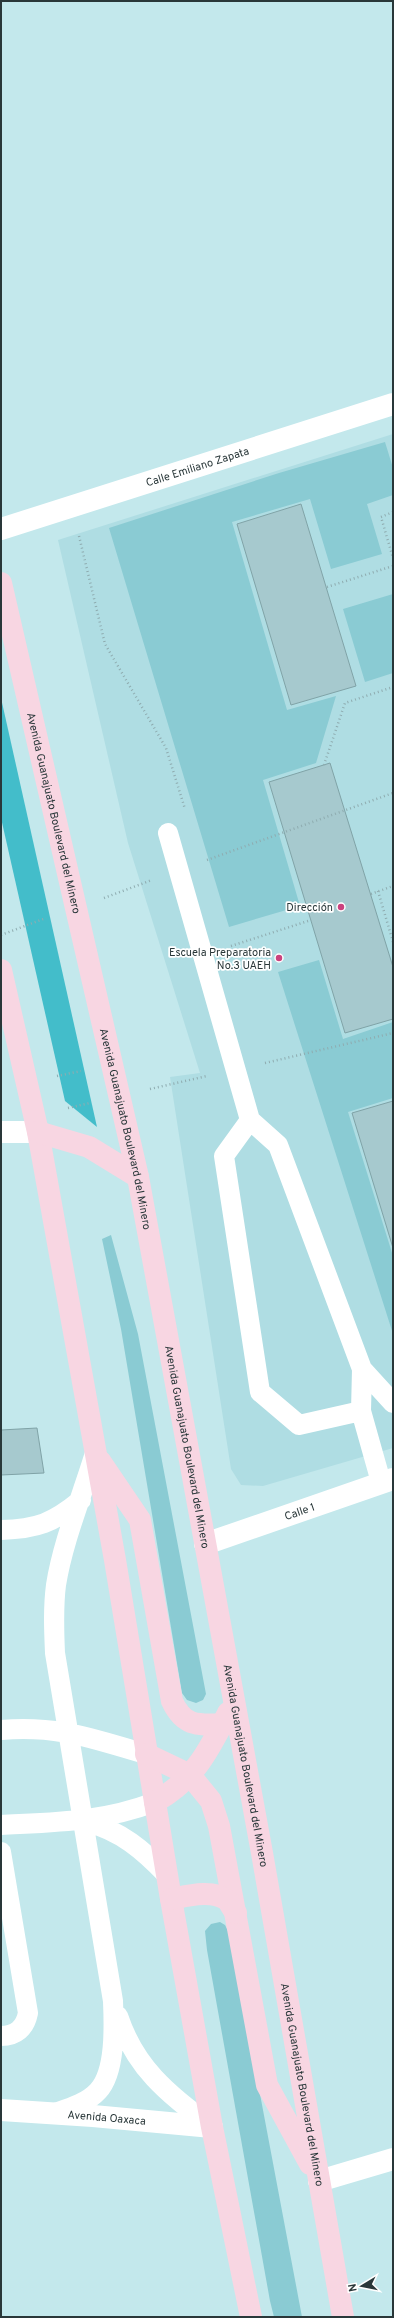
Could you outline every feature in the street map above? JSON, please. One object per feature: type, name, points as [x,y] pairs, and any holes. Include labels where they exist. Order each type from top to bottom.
[{"type":"main road","name":"Avenida Guanajuato Boulevard del Minero","points":[[1,583],[138,1177],[234,1701],[343,2317]]},
{"type":"main road","points":[[1,970],[38,1132],[95,1453],[171,1899],[212,2127],[251,2317]]},
{"type":"main road","points":[[38,1132],[89,1147],[138,1177]]},
{"type":"main road","points":[[95,1453],[140,1520],[172,1701],[178,1715],[188,1722],[223,1724]]},
{"type":"main road","points":[[155,1802],[173,1792],[190,1775],[212,1747],[234,1701]]},
{"type":"main road","points":[[146,1754],[190,1775],[211,1801],[219,1826],[268,2085],[319,2181]]},
{"type":"main road","points":[[171,1899],[198,1894],[211,1895],[227,1900],[236,1913]]},
{"type":"street","name":"Calle Emiliano Zapata","points":[[1,529],[393,404]]},
{"type":"street","points":[[1,1132],[38,1132]]},
{"type":"street","name":"Calle 1","points":[[205,1544],[387,1480]]},
{"type":"street","name":"Avenida Oaxaca","points":[[4,2109],[212,2127]]},
{"type":"street","points":[[319,2181],[393,2159]]},
{"type":"lane","points":[[168,833],[250,1120],[278,1145],[362,1369],[393,1403]]},
{"type":"lane","points":[[250,1120],[224,1156],[260,1392],[299,1425],[361,1411]]},
{"type":"lane","points":[[362,1369],[361,1411],[387,1480]]},
{"type":"lane","points":[[53,2114],[80,2105],[99,2090],[109,2068],[114,2041],[113,2001],[55,1653],[54,1619],[56,1585],[62,1559],[95,1453]]},
{"type":"lane","points":[[1,1530],[25,1529],[43,1525],[61,1516],[81,1500]]},
{"type":"lane","points":[[1,1730],[31,1727],[68,1731],[146,1754]]},
{"type":"lane","points":[[1,1825],[83,1821],[116,1815],[155,1802]]},
{"type":"lane","points":[[83,1821],[104,1827],[124,1836],[143,1850],[167,1875]]},
{"type":"lane","points":[[1,1852],[28,2013],[26,2024],[17,2033],[1,2036]]},
{"type":"lane","points":[[113,2001],[123,2032],[146,2070],[167,2092],[212,2127]]},
{"type":"path","points":[[72,506],[105,644],[166,748],[187,814]]},
{"type":"path","points":[[393,512],[381,517],[393,558]]},
{"type":"path","points":[[327,587],[393,566]]},
{"type":"path","points":[[324,765],[345,703],[393,687]]},
{"type":"path","points":[[371,894],[393,886]]},
{"type":"path","points":[[378,891],[393,942]]},
{"type":"path","points":[[227,939],[229,946],[311,920]]},
{"type":"path","points":[[262,1063],[393,1033]]},
{"type":"path","points":[[53,1077],[83,1070]]},
{"type":"path","points":[[147,1090],[208,1076]]},
{"type":"path","points":[[62,1109],[93,1102]]},
{"type":"shaded area","name":"Escuela Preparatoria No.3 UAEH","points":[[393,434],[393,1448],[263,1486],[241,1485],[231,1469],[170,1077],[200,1073],[128,843],[58,540]]},
{"type":"shaded area","points":[[385,442],[393,468],[393,495],[367,504],[382,554],[331,569],[310,499],[232,522],[287,710],[336,696],[316,763],[263,780],[300,906],[229,927],[109,528],[279,473]]},
{"type":"shaded area","points":[[393,594],[393,673],[365,682],[343,609]]},
{"type":"shaded area","points":[[1,698],[97,1127],[65,1101],[1,818]]},
{"type":"shaded area","points":[[319,960],[343,1039],[393,1022],[393,1098],[348,1112],[393,1256],[393,1334],[278,972]]},
{"type":"shaded area","points":[[111,1235],[138,1334],[206,1694],[203,1700],[196,1703],[187,1700],[182,1693],[121,1329],[102,1239]]},
{"type":"shaded area","points":[[220,1922],[225,1925],[230,1935],[302,2317],[274,2317],[270,2301],[207,1950],[205,1931],[211,1924]]},
{"type":"building","points":[[301,504],[356,686],[291,705],[237,524]]},
{"type":"building","name":"Dirección","points":[[330,763],[393,967],[393,1019],[345,1033],[269,782]]},
{"type":"building","points":[[393,1101],[393,1248],[352,1113]]},
{"type":"building","points":[[37,1428],[44,1473],[1,1475],[1,1430]]},
{"type":"place","name":"Dirección","points":[[341,907]]},
{"type":"place","name":"Escuela Preparatoria No.3 UAEH","points":[[279,958]]}]
